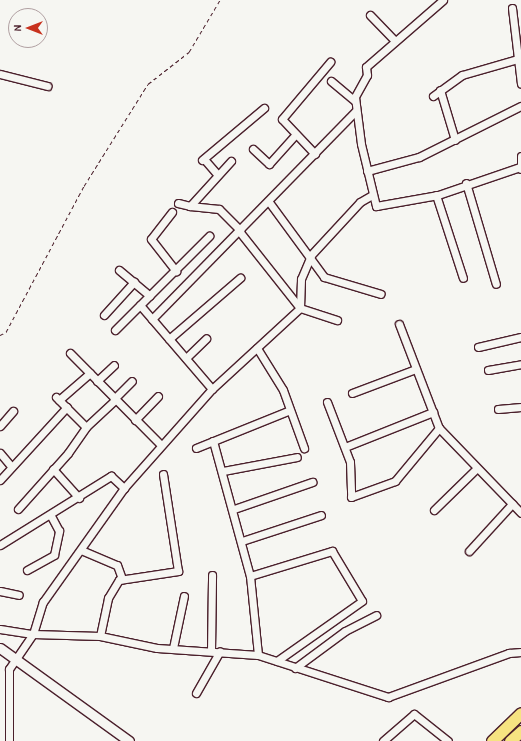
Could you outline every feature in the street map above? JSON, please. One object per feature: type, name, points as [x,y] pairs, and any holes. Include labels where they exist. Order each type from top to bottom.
[{"type":"highway","points":[[492,741],[521,713]]},
{"type":"highway","points":[[510,741],[521,731]]},
{"type":"main road","points":[[0,648],[129,741]]},
{"type":"street","points":[[442,0],[366,67],[367,75],[355,101],[355,112],[372,195],[376,206],[382,207],[402,199],[436,195],[466,183],[521,168],[521,156]]},
{"type":"street","points":[[512,8],[520,59],[521,83]]},
{"type":"street","points":[[370,16],[395,41]]},
{"type":"street","points":[[433,96],[471,71],[520,59]]},
{"type":"street","points":[[315,154],[282,119],[330,62]]},
{"type":"street","points":[[0,74],[47,86]]},
{"type":"street","points":[[331,81],[355,101]]},
{"type":"street","points":[[440,90],[455,140]]},
{"type":"street","points":[[367,171],[418,157],[521,106]]},
{"type":"street","points":[[218,175],[203,160],[264,108]]},
{"type":"street","points":[[152,319],[355,112]]},
{"type":"street","points":[[253,148],[269,164],[296,134]]},
{"type":"street","points":[[190,206],[231,161]]},
{"type":"street","points":[[466,183],[496,284]]},
{"type":"street","points":[[9,741],[9,669],[33,634],[44,602],[124,488],[161,445],[212,389],[300,308],[301,279],[310,258],[360,202],[372,195]]},
{"type":"street","points":[[436,195],[462,278]]},
{"type":"street","points":[[268,202],[310,258],[329,280],[381,294]]},
{"type":"street","points":[[178,203],[190,206],[219,209],[239,231],[300,308],[337,320]]},
{"type":"street","points":[[172,212],[151,239],[176,271]]},
{"type":"street","points":[[115,330],[176,271],[209,236]]},
{"type":"street","points":[[119,270],[150,296]]},
{"type":"street","points":[[169,339],[240,278]]},
{"type":"street","points":[[104,315],[134,282]]},
{"type":"street","points":[[140,305],[212,389]]},
{"type":"street","points":[[399,324],[440,428],[476,469],[521,513]]},
{"type":"street","points":[[478,347],[521,337]]},
{"type":"street","points":[[186,358],[206,339]]},
{"type":"street","points":[[257,348],[276,378],[304,448]]},
{"type":"street","points":[[70,353],[161,445]]},
{"type":"street","points":[[488,370],[521,364]]},
{"type":"street","points":[[97,381],[114,365]]},
{"type":"street","points":[[352,393],[416,369]]},
{"type":"street","points":[[86,427],[58,399],[90,373]]},
{"type":"street","points":[[18,509],[53,470],[86,427],[115,400],[132,381]]},
{"type":"street","points":[[135,420],[158,396]]},
{"type":"street","points":[[327,402],[350,462],[351,497],[395,480],[440,428]]},
{"type":"street","points":[[0,480],[10,465],[67,407]]},
{"type":"street","points":[[498,409],[521,407]]},
{"type":"street","points":[[196,448],[290,410]]},
{"type":"street","points":[[0,426],[13,411]]},
{"type":"street","points":[[345,447],[433,412]]},
{"type":"street","points":[[213,441],[234,509],[250,576],[258,655]]},
{"type":"street","points":[[0,453],[10,465]]},
{"type":"street","points":[[223,471],[297,457]]},
{"type":"street","points":[[434,510],[476,469]]},
{"type":"street","points":[[53,470],[78,498]]},
{"type":"street","points":[[100,636],[108,598],[122,580],[178,571],[163,474]]},
{"type":"street","points":[[0,545],[50,516],[111,476],[124,488]]},
{"type":"street","points":[[234,509],[312,482]]},
{"type":"street","points":[[469,551],[512,504]]},
{"type":"street","points":[[242,541],[321,515]]},
{"type":"street","points":[[27,570],[54,555],[59,531],[50,516]]},
{"type":"street","points":[[81,550],[117,565],[122,580]]},
{"type":"street","points":[[250,576],[332,551],[362,601],[277,662]]},
{"type":"street","points":[[211,651],[212,575]]},
{"type":"street","points":[[0,591],[19,595]]},
{"type":"street","points":[[173,648],[184,596]]},
{"type":"street","points":[[295,668],[345,631],[376,615]]},
{"type":"street","points":[[0,629],[33,634],[100,636],[173,648],[258,655],[295,668],[394,697],[509,653],[521,652]]},
{"type":"street","points":[[196,693],[220,651]]},
{"type":"street","points":[[383,741],[414,714],[448,741]]},
{"type":"street","points":[[0,730],[9,729]]},
{"type":"path","points":[[0,335],[6,332],[84,186],[148,84],[189,52],[220,0]]}]
